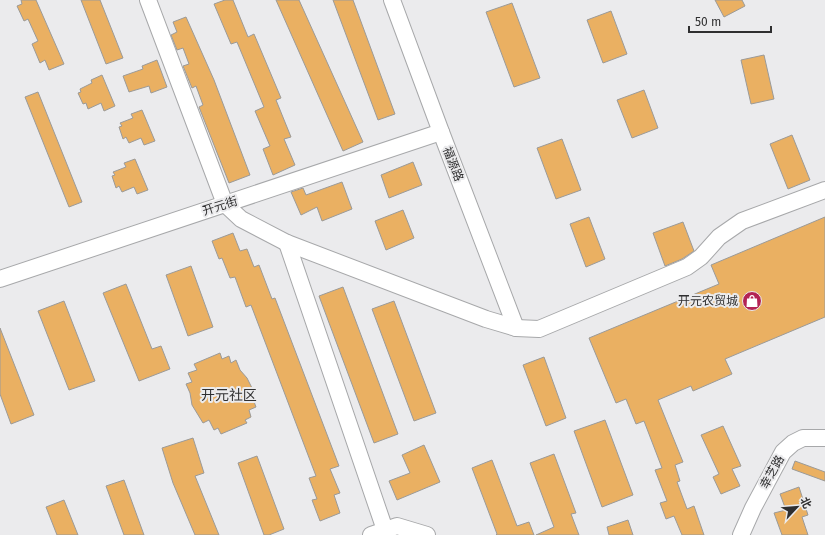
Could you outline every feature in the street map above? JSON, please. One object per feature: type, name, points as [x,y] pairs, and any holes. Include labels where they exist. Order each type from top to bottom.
[{"type":"street","points":[[148,0],[225,204],[241,219],[287,243],[486,319],[516,328],[539,329],[687,267],[720,237],[742,221],[825,190]]},
{"type":"street","name":"福源路","points":[[392,0],[516,328]]},
{"type":"street","name":"开元街","points":[[0,279],[441,132]]},
{"type":"street","points":[[287,243],[378,532],[397,526],[427,535]]},
{"type":"street","name":"幸芝路","points":[[741,535],[782,452],[793,443],[803,438],[825,438]]},
{"type":"building","points":[[21,0],[36,0],[64,64],[49,70],[45,60],[40,63],[32,44],[38,41],[28,19],[24,21],[17,6],[22,4]]},
{"type":"building","points":[[81,0],[100,0],[123,58],[106,64]]},
{"type":"building","points":[[225,0],[233,0],[248,37],[254,34],[281,98],[276,100],[291,137],[284,139],[295,165],[273,175],[263,149],[270,146],[255,111],[264,107],[237,42],[231,44],[214,4]]},
{"type":"building","points":[[276,0],[299,0],[363,142],[343,151]]},
{"type":"building","points":[[333,0],[353,0],[395,114],[378,120]]},
{"type":"building","points":[[715,0],[742,0],[745,6],[724,17]]},
{"type":"building","points":[[512,3],[540,78],[514,87],[486,12]]},
{"type":"building","points":[[611,11],[627,54],[603,63],[587,20]]},
{"type":"building","points":[[186,17],[214,80],[250,175],[229,183],[199,107],[203,105],[196,86],[192,88],[183,66],[189,64],[183,48],[177,50],[171,35],[177,32],[173,22]]},
{"type":"building","points":[[764,55],[774,99],[751,104],[741,60]]},
{"type":"building","points":[[157,60],[167,87],[151,93],[149,86],[129,92],[123,76],[143,69],[142,66]]},
{"type":"building","points":[[102,75],[115,106],[104,111],[101,103],[88,109],[86,103],[83,104],[78,93],[81,92],[80,89],[92,83],[91,80]]},
{"type":"building","points":[[644,90],[658,128],[632,138],[617,100]]},
{"type":"building","points":[[38,92],[82,202],[69,207],[25,97]]},
{"type":"building","points":[[142,110],[155,141],[144,145],[141,138],[129,143],[126,137],[123,139],[119,127],[122,126],[120,123],[133,118],[131,114]]},
{"type":"building","points":[[792,135],[810,180],[788,189],[770,144]]},
{"type":"building","points":[[562,139],[581,190],[556,199],[537,148]]},
{"type":"building","points":[[135,159],[148,190],[137,194],[134,187],[122,192],[119,186],[116,188],[112,176],[115,175],[113,172],[126,167],[124,163]]},
{"type":"building","points":[[413,162],[422,185],[389,198],[381,175]]},
{"type":"building","points":[[342,182],[352,209],[322,221],[317,207],[301,215],[291,192],[303,188],[306,195]]},
{"type":"building","points":[[403,210],[414,238],[386,250],[375,221]]},
{"type":"building","points":[[589,217],[605,259],[586,267],[570,224]]},
{"type":"building","name":"开元农贸城","points":[[825,217],[825,317],[725,359],[732,374],[693,391],[691,386],[658,400],[683,462],[675,465],[680,481],[677,482],[687,509],[694,506],[704,535],[682,535],[674,516],[666,519],[660,503],[667,501],[655,470],[662,468],[644,421],[636,424],[626,399],[616,403],[589,338],[719,284],[711,265]]},
{"type":"building","points":[[683,222],[694,251],[682,259],[665,266],[653,233]]},
{"type":"building","points":[[233,233],[240,251],[247,249],[254,267],[259,265],[272,299],[275,298],[339,466],[330,469],[340,493],[334,495],[340,513],[320,521],[312,500],[317,499],[309,478],[316,476],[251,305],[246,307],[235,277],[230,278],[222,258],[219,259],[212,241]]},
{"type":"building","points":[[191,266],[213,327],[188,336],[166,275]]},
{"type":"building","points":[[126,284],[152,349],[161,346],[170,369],[139,381],[103,293]]},
{"type":"building","points":[[343,287],[398,434],[374,443],[319,296]]},
{"type":"building","points":[[64,301],[95,381],[69,390],[38,311]]},
{"type":"building","points":[[394,301],[436,413],[414,421],[372,309]]},
{"type":"building","points":[[0,328],[34,415],[11,424],[0,394]]},
{"type":"building","points":[[220,353],[222,359],[229,356],[231,363],[236,360],[240,370],[247,378],[252,388],[253,399],[256,407],[249,410],[251,417],[245,420],[247,423],[221,434],[218,428],[214,430],[209,420],[203,423],[192,405],[190,393],[186,384],[192,382],[188,373],[197,370],[194,364]]},
{"type":"building","points":[[544,357],[566,418],[546,426],[523,365]]},
{"type":"building","points":[[605,420],[633,495],[602,507],[574,431]]},
{"type":"building","points":[[723,426],[741,466],[732,469],[740,486],[721,494],[713,477],[719,474],[701,435]]},
{"type":"building","points":[[193,438],[204,473],[195,476],[219,535],[195,535],[173,483],[162,448]]},
{"type":"building","points":[[424,445],[440,482],[397,500],[389,481],[410,473],[402,455]]},
{"type":"building","points":[[554,454],[576,513],[571,514],[579,535],[536,535],[554,527],[530,463]]},
{"type":"building","points":[[257,456],[284,529],[269,535],[264,535],[238,463]]},
{"type":"building","points":[[492,460],[517,526],[529,522],[534,535],[496,535],[497,534],[472,468]]},
{"type":"building","points":[[795,461],[825,472],[825,481],[792,469]]},
{"type":"building","points":[[124,480],[144,535],[124,535],[106,486]]},
{"type":"building","points":[[799,487],[808,515],[802,517],[808,535],[782,535],[774,513],[786,510],[780,494]]},
{"type":"building","points":[[64,500],[78,535],[57,535],[46,507]]},
{"type":"building","points":[[628,520],[633,535],[609,535],[607,527]]},
{"type":"place","name":"开元农贸城","points":[[752,301]]},
{"type":"district","name":"开元社区","points":[[229,395]]}]
